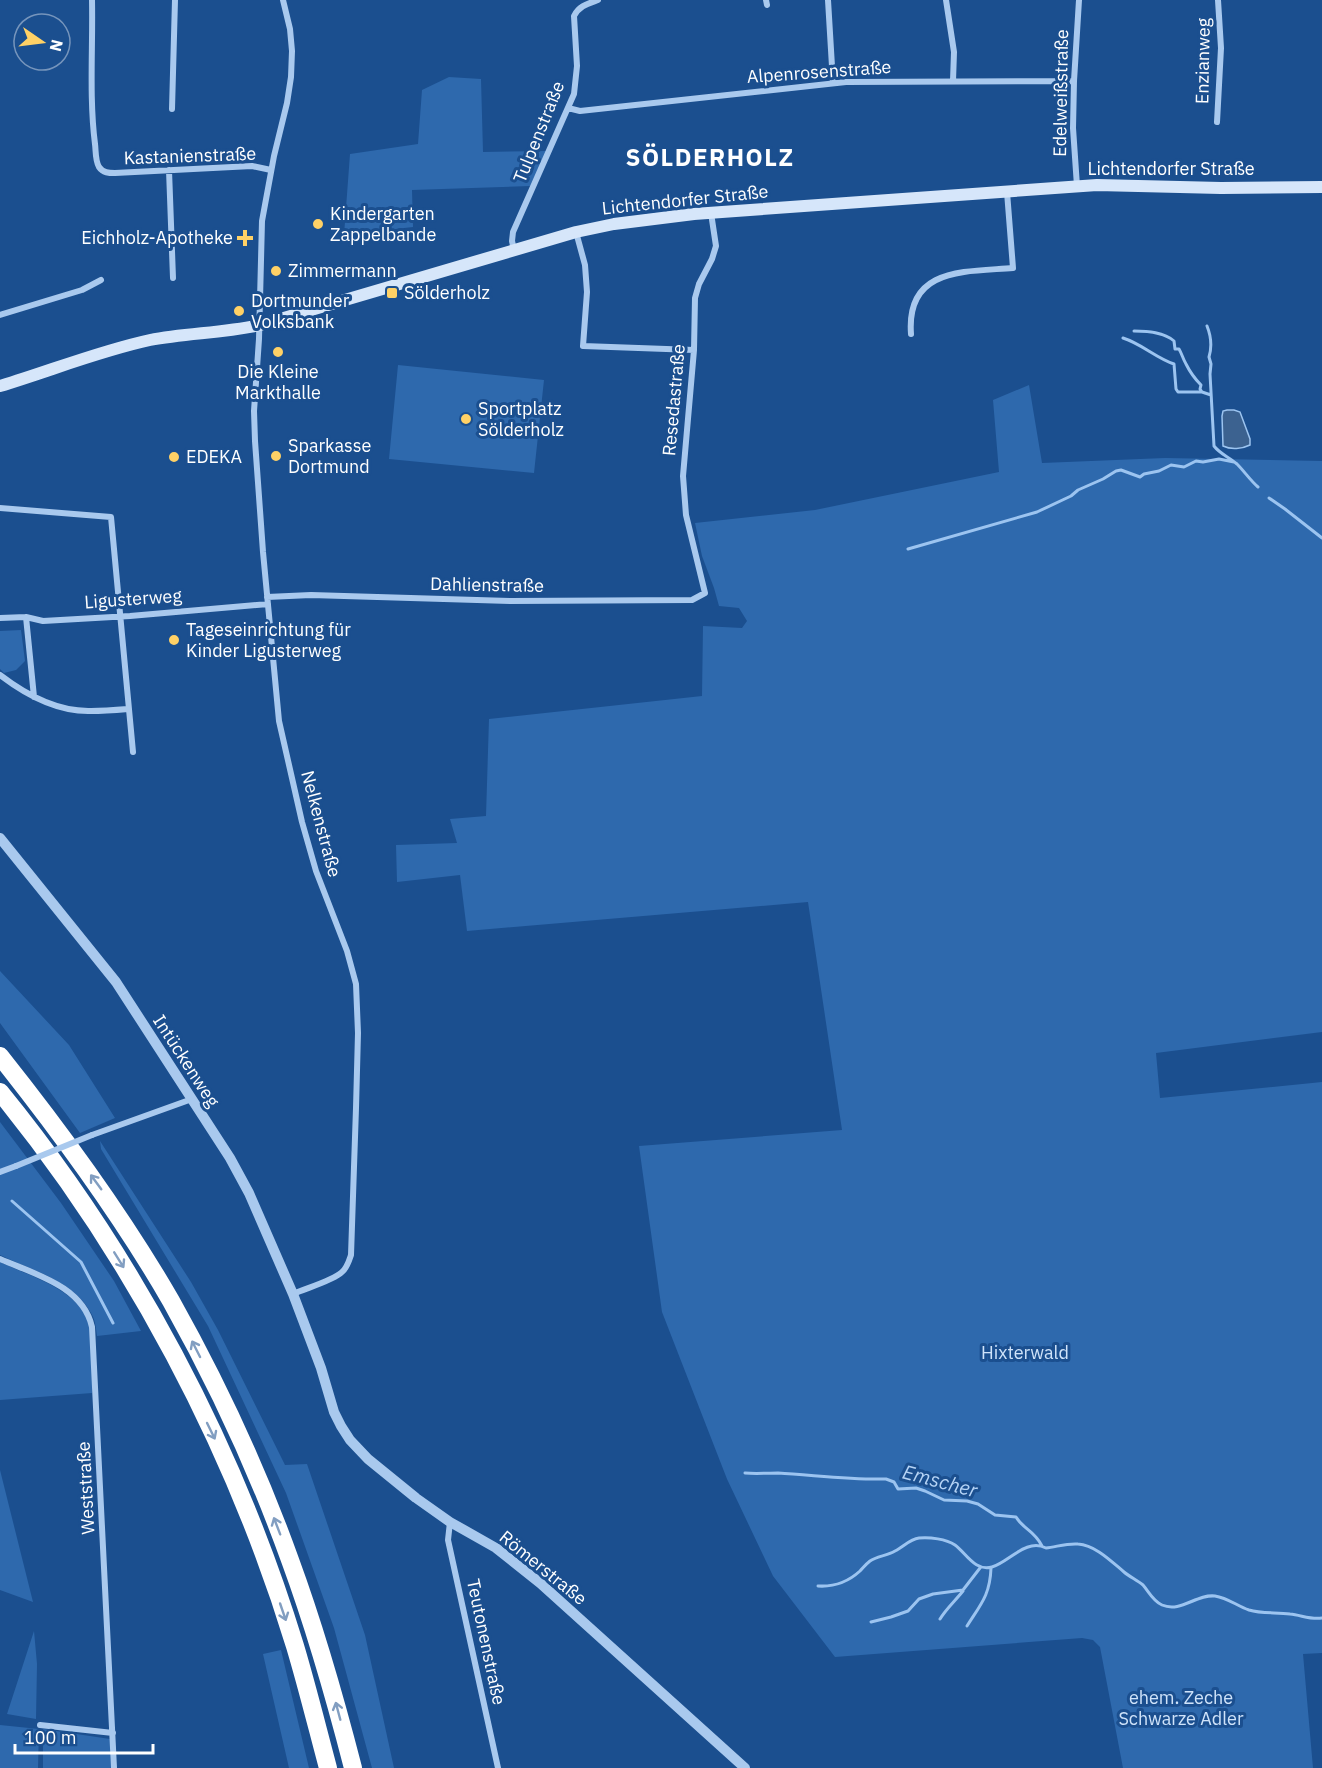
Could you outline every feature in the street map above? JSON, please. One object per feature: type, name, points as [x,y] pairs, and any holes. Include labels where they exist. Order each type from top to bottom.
[{"type":"highway","points":[[0,1056],[102,1191],[139,1247],[197,1350],[263,1490],[290,1559],[321,1654],[353,1768]]},
{"type":"highway","points":[[0,1092],[54,1163],[119,1260],[169,1346],[218,1444],[256,1536],[294,1644],[328,1768]]},
{"type":"main road","name":"Lichtendorfer Straße","points":[[0,386],[148,341],[260,325],[576,232],[614,224],[711,213],[1077,186],[1138,185],[1221,188],[1322,186]]},
{"type":"street","name":"Kastanienstraße","points":[[92,0],[92,100],[94,135],[100,169],[107,172],[252,166],[271,170]]},
{"type":"street","points":[[172,109],[175,0]]},
{"type":"street","name":"Nelkenstraße","points":[[283,0],[290,29],[291,77],[288,103],[271,170],[262,221],[260,325],[254,422],[279,721],[300,814],[316,871],[347,951],[356,984],[358,1033],[351,1255],[342,1272],[293,1294]]},
{"type":"street","name":"Tulpenstraße","points":[[514,250],[513,232],[574,94],[577,74],[574,16],[583,5],[598,0]]},
{"type":"street","points":[[828,0],[833,83]]},
{"type":"street","points":[[946,0],[954,52],[953,81]]},
{"type":"street","name":"Edelweißstraße","points":[[1077,186],[1073,128],[1079,0]]},
{"type":"street","name":"Enzianweg","points":[[1217,122],[1221,48],[1218,0]]},
{"type":"street","name":"Alpenrosenstraße","points":[[568,108],[580,111],[833,83],[1074,81]]},
{"type":"street","points":[[169,170],[173,278]]},
{"type":"street","points":[[911,334],[912,309],[921,293],[932,282],[948,274],[1013,268],[1007,191]]},
{"type":"street","name":"Resedastraße","points":[[705,593],[690,537],[683,481],[694,350],[695,298],[716,246],[711,213]]},
{"type":"street","points":[[576,232],[585,265],[587,292],[583,346],[694,350]]},
{"type":"street","points":[[0,315],[82,290],[101,280]]},
{"type":"street","points":[[0,508],[111,517],[133,752]]},
{"type":"street","name":"Dahlienstraße","points":[[268,600],[312,595],[512,601],[692,600],[705,593]]},
{"type":"street","name":"Ligusterweg","points":[[0,618],[26,617],[43,621],[120,616],[268,600]]},
{"type":"street","points":[[26,617],[34,697]]},
{"type":"street","points":[[0,675],[15,687],[58,706],[83,711],[128,709]]},
{"type":"street","name":"Intückenweg","points":[[0,838],[116,982],[230,1158],[249,1193],[305,1327]]},
{"type":"street","points":[[0,1172],[192,1099]]},
{"type":"street","name":"Weststraße","points":[[0,1259],[63,1287],[80,1301],[90,1316],[94,1347],[114,1768]]},
{"type":"street","name":"Römerstraße","points":[[305,1327],[340,1426],[358,1450],[450,1522],[496,1548],[540,1583],[745,1768]]},
{"type":"street","name":"Teutonenstraße","points":[[450,1522],[448,1540],[498,1768]]},
{"type":"street","points":[[40,1725],[113,1733]]},
{"type":"green space","points":[[449,77],[481,79],[483,152],[547,151],[530,186],[412,190],[413,227],[344,235],[350,154],[418,144],[422,90]]},
{"type":"green space","name":"Sportplatz Sölderholz","points":[[398,365],[544,380],[534,473],[389,459]]},
{"type":"green space","name":"Hixterwald","points":[[1029,385],[1042,463],[1165,458],[1322,461],[1322,1032],[1156,1053],[1160,1098],[1322,1082],[1322,1653],[1303,1654],[1313,1768],[1123,1768],[1100,1647],[1093,1640],[1082,1638],[835,1657],[773,1576],[727,1479],[662,1312],[639,1146],[842,1130],[808,902],[467,931],[460,875],[397,882],[396,845],[457,843],[450,819],[486,816],[489,719],[702,696],[703,626],[742,628],[747,621],[739,608],[719,606],[702,556],[695,523],[815,510],[999,472],[993,400]]},
{"type":"green space","points":[[21,630],[25,661],[16,670],[4,673],[0,669],[0,631]]},
{"type":"green space","points":[[0,971],[69,1045],[115,1118],[80,1133],[0,1023]]},
{"type":"green space","points":[[0,1122],[61,1203],[114,1281],[141,1331],[97,1336],[92,1315],[74,1293],[51,1278],[0,1255]]},
{"type":"green space","points":[[100,1141],[191,1282],[218,1330],[285,1465],[307,1464],[365,1635],[394,1768],[372,1768],[334,1628],[286,1493],[208,1326],[101,1149]]},
{"type":"green space","points":[[0,1262],[50,1284],[73,1299],[81,1308],[90,1328],[92,1393],[0,1400]]},
{"type":"green space","points":[[0,1470],[33,1602],[0,1590]]},
{"type":"green space","points":[[34,1631],[37,1664],[36,1719],[7,1714]]},
{"type":"green space","points":[[281,1650],[309,1768],[289,1768],[263,1654]]},
{"type":"green space","points":[[0,1725],[39,1729],[38,1768],[0,1768]]},
{"type":"green space","points":[[43,1729],[110,1739],[111,1768],[43,1768]]},
{"type":"shaded area","points":[[1223,411],[1240,412],[1250,445],[1236,449],[1223,446],[1222,416]]},
{"type":"waterway","points":[[1207,326],[1211,342],[1209,357],[1214,446],[1237,464],[1258,487]]},
{"type":"waterway","points":[[1134,331],[1161,334],[1174,341],[1175,349],[1179,349],[1189,369],[1201,385],[1202,392],[1211,395]]},
{"type":"waterway","points":[[1123,338],[1174,364],[1178,392],[1202,392]]},
{"type":"waterway","points":[[908,549],[1037,512],[1116,471],[1121,470],[1140,477],[1171,465],[1184,467],[1196,461],[1219,459],[1234,462]]},
{"type":"waterway","points":[[1269,498],[1322,538]]},
{"type":"waterway","points":[[12,1201],[81,1262],[113,1323]]},
{"type":"waterway","name":"Emscher","points":[[745,1473],[886,1479],[894,1482],[898,1489],[916,1488],[944,1500],[978,1504],[995,1515],[1016,1517],[1042,1546]]},
{"type":"waterway","name":"Emscher","points":[[818,1586],[830,1586],[846,1581],[873,1559],[892,1553],[919,1538],[938,1539],[951,1543],[971,1561],[986,1568],[1032,1546],[1046,1548],[1078,1544],[1091,1547],[1102,1554],[1143,1585],[1162,1605],[1176,1607],[1208,1596],[1215,1596],[1254,1611],[1322,1618]]},
{"type":"waterway","points":[[871,1622],[908,1611],[919,1599],[933,1594],[963,1590],[980,1568]]},
{"type":"waterway","points":[[967,1626],[987,1592],[991,1568]]},
{"type":"waterway","points":[[940,1619],[963,1591]]},
{"type":"place","name":"Kindergarten Zappelbande","points":[[318,224]]},
{"type":"place","name":"Eichholz-Apotheke","points":[[245,238]]},
{"type":"place","name":"Zimmermann","points":[[276,271]]},
{"type":"place","name":"Sölderholz","points":[[392,293]]},
{"type":"place","name":"Dortmunder Volksbank","points":[[239,311]]},
{"type":"place","name":"Die Kleine Markthalle","points":[[278,352]]},
{"type":"place","name":"Sportplatz Sölderholz","points":[[466,419]]},
{"type":"place","name":"Sparkasse Dortmund","points":[[276,456]]},
{"type":"place","name":"EDEKA","points":[[174,457]]},
{"type":"place","name":"Tageseinrichtung für Kinder Ligusterweg","points":[[174,640]]},
{"type":"district","name":"SÖLDERHOLZ","points":[[710,158]]},
{"type":"park label","name":"ehem. Zeche Schwarze Adler","points":[[1181,1708]]}]
